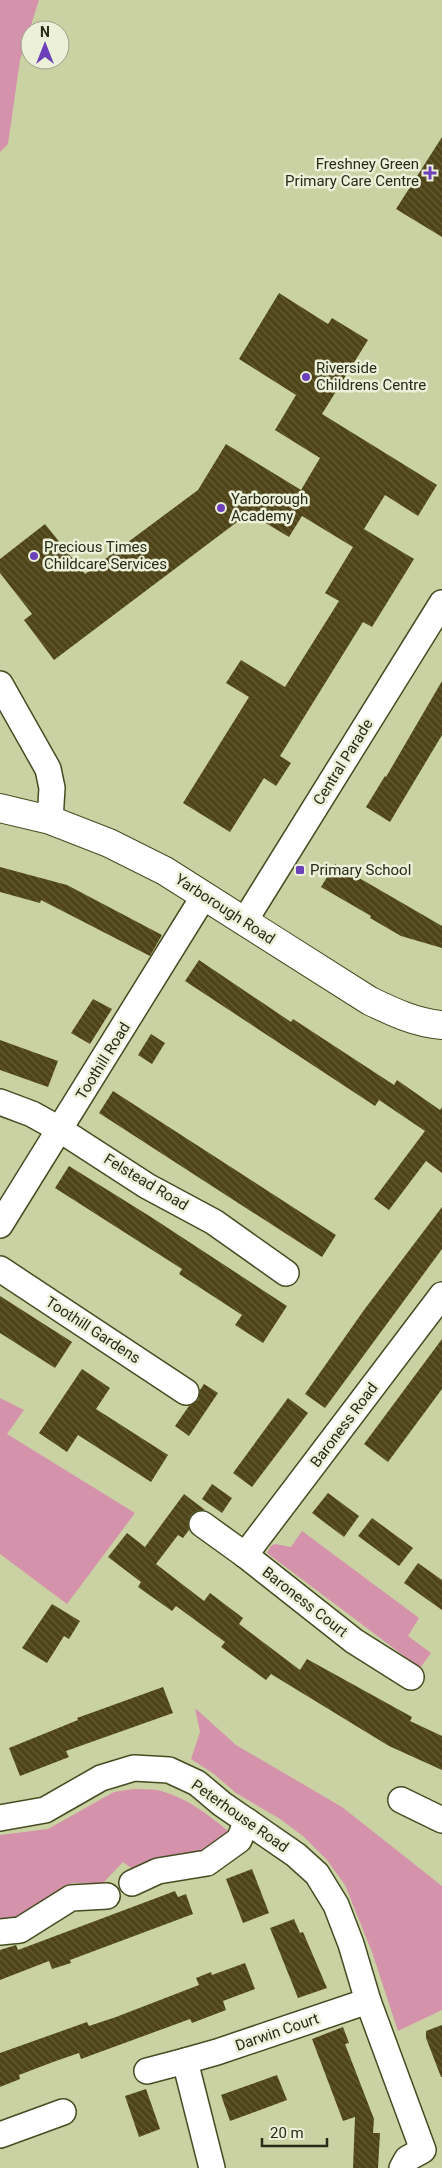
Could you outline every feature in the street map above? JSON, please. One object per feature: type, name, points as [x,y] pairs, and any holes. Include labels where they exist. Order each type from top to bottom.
[{"type":"main road","name":"Yarborough Road","points":[[0,808],[50,820],[109,843],[165,871],[370,1001],[400,1015],[442,1025]]},
{"type":"street","name":"Central Parade","points":[[244,922],[442,603]]},
{"type":"street","points":[[0,684],[48,769],[52,788],[50,820]]},
{"type":"street","name":"Toothill Road","points":[[0,1225],[204,896]]},
{"type":"street","name":"Felstead Road","points":[[0,1102],[32,1114],[60,1129],[147,1186],[214,1222],[286,1272]]},
{"type":"street","name":"Toothill Gardens","points":[[0,1269],[186,1392]]},
{"type":"street","name":"Baroness Road","points":[[245,1555],[442,1296]]},
{"type":"street","name":"Baroness Court","points":[[202,1524],[354,1640],[411,1677]]},
{"type":"street","name":"Peterhouse Road","points":[[0,1818],[45,1810],[101,1778],[134,1768],[169,1770],[197,1784],[296,1855],[317,1874],[336,1905],[351,1944],[368,2001],[433,2149]]},
{"type":"street","points":[[401,1800],[442,1820]]},
{"type":"street","points":[[132,1883],[158,1871],[208,1863],[239,1840],[247,1821]]},
{"type":"street","points":[[0,1932],[20,1930],[71,1898],[107,1896]]},
{"type":"street","name":"Darwin Court","points":[[147,2071],[217,2052],[368,2001]]},
{"type":"street","points":[[185,2061],[212,2168]]},
{"type":"street","points":[[0,2136],[63,2112]]},
{"type":"street","points":[[402,2168],[407,2159],[433,2149]]},
{"type":"shaded area","points":[[0,0],[39,0],[33,20],[20,20],[20,60],[8,144],[0,152]]},
{"type":"shaded area","points":[[0,1398],[24,1410],[7,1434],[135,1513],[67,1604],[0,1554]]},
{"type":"shaded area","points":[[302,1531],[419,1618],[408,1636],[431,1653],[420,1668],[267,1553],[271,1546],[275,1544],[291,1547]]},
{"type":"shaded area","points":[[195,1708],[236,1745],[342,1807],[442,1886],[442,2010],[398,2031],[372,1952],[345,1885],[327,1860],[303,1836],[280,1819],[236,1793],[214,1774],[191,1759],[200,1732]]},
{"type":"shaded area","points":[[133,1789],[157,1790],[177,1797],[206,1814],[232,1834],[201,1855],[154,1859],[135,1871],[123,1862],[103,1883],[72,1883],[14,1919],[0,1921],[0,1835],[48,1829],[114,1792]]},
{"type":"building","name":"Freshney Green Primary Care Centre","points":[[442,137],[442,237],[396,209]]},
{"type":"building","points":[[279,293],[328,324],[332,318],[368,340],[322,414],[437,485],[418,516],[385,495],[364,529],[414,559],[372,627],[363,622],[280,756],[291,763],[276,786],[264,778],[230,832],[183,803],[249,697],[226,683],[241,660],[285,687],[339,601],[325,593],[353,547],[302,516],[289,537],[249,513],[54,660],[24,620],[32,614],[0,573],[0,559],[45,524],[85,574],[198,490],[226,444],[301,490],[320,458],[275,430],[296,395],[239,359]]},
{"type":"building","points":[[442,681],[442,735],[390,822],[366,807],[386,777]]},
{"type":"building","points":[[335,864],[442,926],[442,948],[401,936],[321,887]]},
{"type":"building","points":[[0,867],[67,885],[162,935],[150,956],[41,900],[40,903],[0,892]]},
{"type":"building","points":[[199,960],[291,1022],[293,1019],[394,1085],[397,1080],[440,1110],[442,1107],[442,1173],[426,1161],[389,1210],[374,1199],[425,1131],[379,1100],[375,1106],[185,981]]},
{"type":"building","points":[[93,999],[112,1009],[90,1044],[71,1033]]},
{"type":"building","points":[[151,1034],[165,1043],[152,1064],[138,1055]]},
{"type":"building","points":[[0,1040],[58,1061],[48,1087],[0,1070]]},
{"type":"building","points":[[113,1091],[336,1235],[322,1257],[99,1113]]},
{"type":"building","points":[[69,1166],[287,1306],[263,1343],[235,1325],[242,1315],[179,1274],[182,1269],[55,1188]]},
{"type":"building","points":[[442,1207],[442,1249],[325,1408],[305,1394],[364,1310]]},
{"type":"building","points":[[0,1296],[72,1342],[55,1368],[0,1333]]},
{"type":"building","points":[[442,1339],[442,1389],[388,1462],[364,1444]]},
{"type":"building","points":[[82,1369],[110,1388],[96,1409],[168,1455],[151,1482],[78,1435],[67,1452],[39,1433]]},
{"type":"building","points":[[204,1384],[218,1393],[189,1436],[175,1426],[189,1406],[198,1400],[200,1390]]},
{"type":"building","points":[[288,1398],[308,1413],[252,1487],[233,1473]]},
{"type":"building","points":[[212,1484],[232,1498],[222,1513],[202,1499]]},
{"type":"building","points":[[328,1493],[359,1516],[344,1537],[312,1513]]},
{"type":"building","points":[[184,1494],[205,1510],[197,1511],[191,1515],[188,1522],[189,1530],[183,1538],[178,1535],[156,1564],[204,1601],[210,1593],[243,1618],[239,1624],[300,1670],[307,1659],[412,1717],[410,1721],[442,1736],[442,1770],[389,1746],[271,1674],[266,1680],[221,1647],[225,1642],[176,1606],[172,1611],[138,1587],[141,1582],[108,1557],[127,1533],[145,1547]]},
{"type":"building","points":[[372,1518],[413,1548],[399,1566],[358,1536]]},
{"type":"building","points":[[418,1563],[442,1580],[442,1610],[404,1583]]},
{"type":"building","points":[[52,1604],[80,1621],[69,1639],[64,1636],[47,1663],[22,1648]]},
{"type":"building","points":[[163,1687],[173,1713],[66,1751],[69,1757],[20,1776],[9,1748],[78,1720],[77,1718]]},
{"type":"building","points":[[252,1869],[269,1913],[243,1923],[226,1879]]},
{"type":"building","points":[[175,1891],[178,1897],[186,1894],[193,1914],[70,1960],[71,1963],[52,1969],[49,1961],[0,1980],[0,1950],[16,1945],[18,1950]]},
{"type":"building","points":[[294,1919],[300,1933],[303,1932],[327,1988],[298,1998],[270,1928]]},
{"type":"building","points":[[245,1963],[255,1989],[223,2001],[226,2010],[192,2023],[190,2019],[81,2059],[79,2053],[19,2075],[20,2079],[0,2087],[0,2053],[87,2022],[89,2026],[116,2017],[199,1985],[196,1978],[211,1972],[212,1975]]},
{"type":"building","points":[[442,2025],[441,2077],[426,2038],[426,2031]]},
{"type":"building","points":[[343,2027],[349,2043],[345,2044],[374,2119],[373,2133],[380,2133],[378,2168],[353,2168],[355,2117],[343,2121],[312,2039]]},
{"type":"building","points":[[277,2075],[287,2100],[230,2121],[221,2095]]},
{"type":"building","points":[[146,2089],[160,2129],[139,2137],[125,2096]]},
{"type":"place","name":"Freshney Green Primary Care Centre","points":[[430,173]]},
{"type":"place","name":"Riverside Childrens Centre","points":[[306,377]]},
{"type":"place","name":"Yarborough Academy","points":[[221,508]]},
{"type":"place","name":"Precious Times Childcare Services","points":[[34,556]]},
{"type":"place","name":"Primary School","points":[[300,870]]}]
